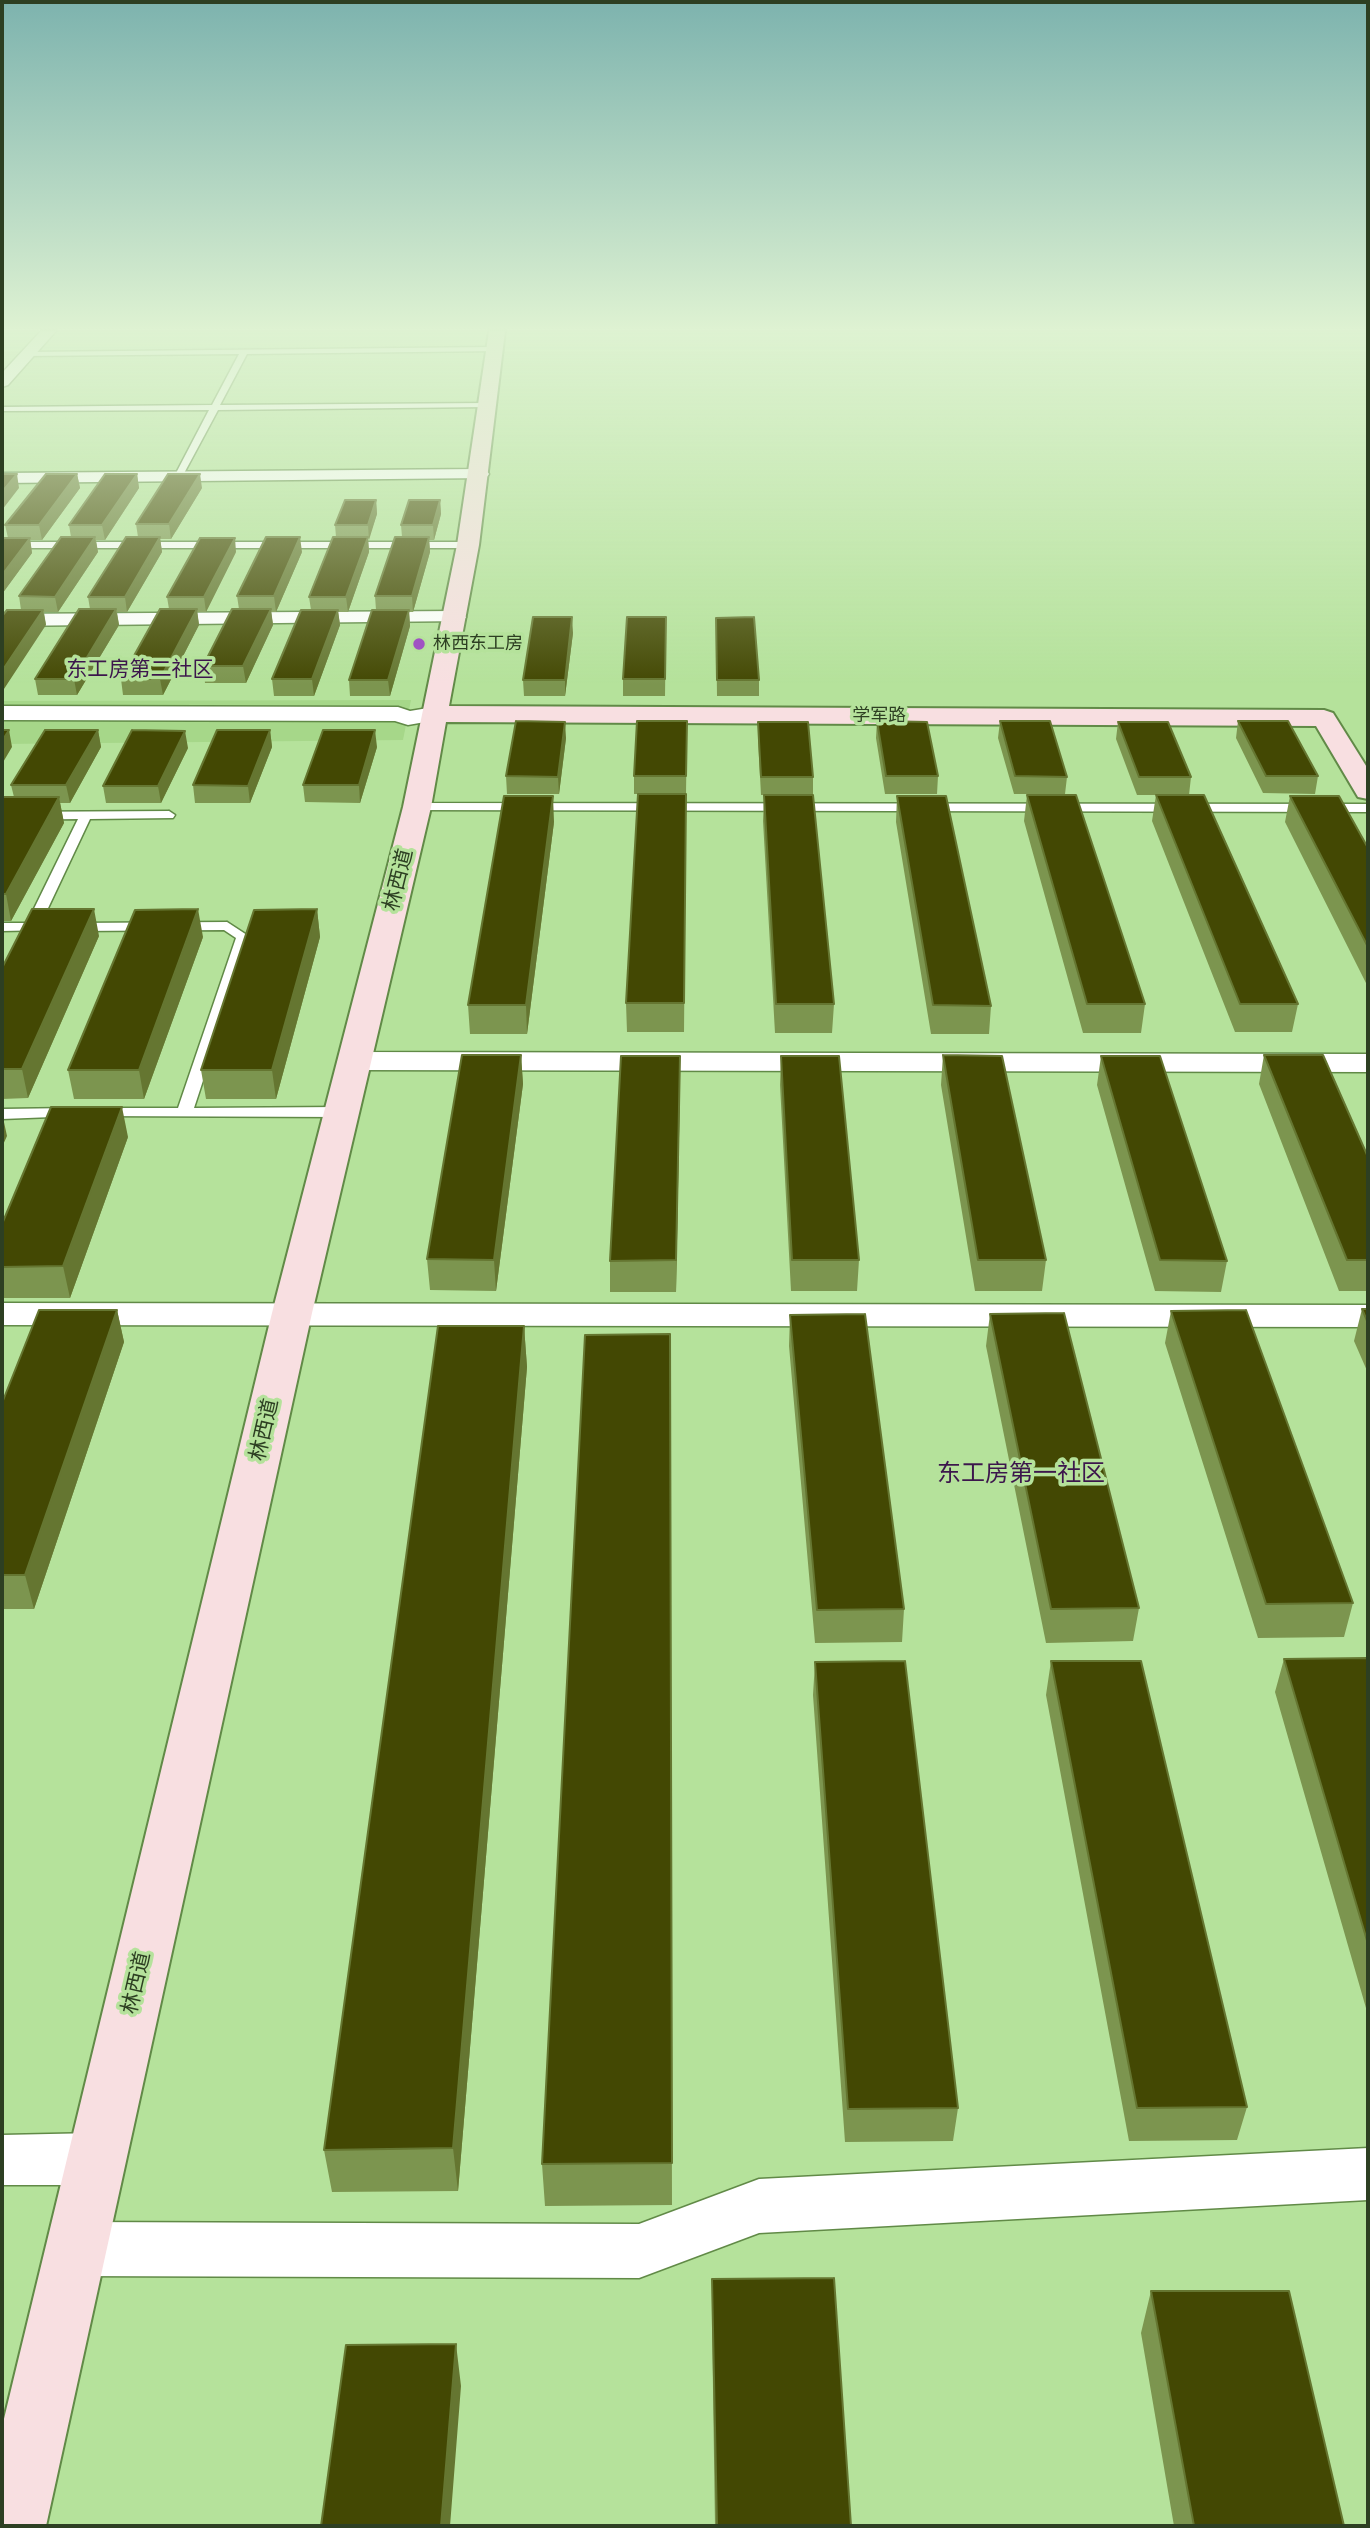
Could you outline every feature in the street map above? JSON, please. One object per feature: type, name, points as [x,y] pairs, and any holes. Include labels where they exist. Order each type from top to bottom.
[{"type":"main road","name":"林西道","points":[[12,2526],[292,1313],[417,807],[421,716],[456,617],[483,449]]},
{"type":"main road","name":"学军路","points":[[421,716],[1324,718],[1368,791]]},
{"type":"street","points":[[2,478],[480,474]]},
{"type":"street","points":[[2,620],[456,617]]},
{"type":"street","points":[[2,713],[421,716]]},
{"type":"street","points":[[2,726],[390,726],[421,716]]},
{"type":"street","points":[[354,1061],[1368,1063]]},
{"type":"street","points":[[2,1314],[1368,1316]]},
{"type":"street","points":[[2,2160],[97,2160]]},
{"type":"street","points":[[76,2249],[639,2251],[759,2206],[1368,2174]]},
{"type":"lane","points":[[178,477],[193,449]]},
{"type":"lane","points":[[2,545],[468,545]]},
{"type":"lane","points":[[417,807],[1368,808]]},
{"type":"lane","points":[[32,927],[86,815]]},
{"type":"lane","points":[[2,816],[169,815]]},
{"type":"lane","points":[[2,927],[227,926],[243,937],[184,1113]]},
{"type":"lane","points":[[2,1114],[342,1112]]},
{"type":"shaded area","points":[[411,700],[403,740],[2,744],[2,701]]},
{"type":"building","points":[[2,474],[17,474],[2,492]]},
{"type":"building","points":[[46,474],[77,474],[39,525],[5,525]]},
{"type":"building","points":[[105,474],[137,474],[102,525],[69,525]]},
{"type":"building","points":[[168,474],[200,474],[169,524],[136,524]]},
{"type":"building","points":[[345,500],[376,500],[368,525],[335,525]]},
{"type":"building","points":[[409,500],[440,500],[433,525],[401,525]]},
{"type":"building","points":[[61,537],[95,537],[55,597],[19,596]]},
{"type":"building","points":[[126,537],[160,537],[125,597],[88,597]]},
{"type":"building","points":[[266,537],[300,537],[274,596],[237,596]]},
{"type":"building","points":[[333,537],[368,537],[346,597],[309,597]]},
{"type":"building","points":[[395,537],[429,537],[412,596],[375,596]]},
{"type":"building","points":[[2,538],[30,538],[2,575]]},
{"type":"building","points":[[200,538],[235,538],[204,597],[167,597]]},
{"type":"building","points":[[79,609],[116,609],[74,679],[35,679]]},
{"type":"building","points":[[160,609],[197,609],[160,679],[121,679]]},
{"type":"building","points":[[232,609],[271,609],[243,666],[203,666]]},
{"type":"building","points":[[7,610],[43,610],[2,671],[2,616]]},
{"type":"building","points":[[301,610],[338,610],[312,679],[272,679]]},
{"type":"building","points":[[372,610],[409,610],[388,680],[349,680]]},
{"type":"building","points":[[533,617],[572,617],[565,680],[523,680]]},
{"type":"building","points":[[627,617],[666,617],[665,679],[623,679]]},
{"type":"building","points":[[754,617],[759,680],[717,680],[716,618]]},
{"type":"building","points":[[516,721],[565,722],[558,777],[506,776]]},
{"type":"building","points":[[637,721],[687,721],[686,776],[634,776]]},
{"type":"building","points":[[877,721],[927,722],[938,776],[886,776]]},
{"type":"building","points":[[1000,721],[1050,721],[1067,777],[1015,776]]},
{"type":"building","points":[[1238,721],[1288,721],[1318,776],[1266,776]]},
{"type":"building","points":[[758,722],[808,722],[813,777],[761,777]]},
{"type":"building","points":[[1118,722],[1168,722],[1191,777],[1139,777]]},
{"type":"building","points":[[2,730],[9,730],[2,741]]},
{"type":"building","points":[[45,730],[98,730],[66,785],[11,785]]},
{"type":"building","points":[[132,730],[185,731],[158,786],[103,786]]},
{"type":"building","points":[[217,730],[270,730],[248,786],[193,785]]},
{"type":"building","points":[[323,730],[375,730],[359,785],[303,785]]},
{"type":"building","points":[[638,794],[686,794],[684,1003],[626,1003]]},
{"type":"building","points":[[764,795],[813,795],[834,1004],[776,1004]]},
{"type":"building","points":[[1027,795],[1076,795],[1145,1004],[1087,1004]]},
{"type":"building","points":[[1156,795],[1204,795],[1298,1004],[1240,1004]]},
{"type":"building","points":[[504,796],[553,796],[526,1005],[468,1005]]},
{"type":"building","points":[[897,796],[946,796],[991,1006],[933,1005]]},
{"type":"building","points":[[1290,796],[1339,796],[1368,848],[1368,947]]},
{"type":"building","points":[[2,797],[59,797],[6,894],[2,894]]},
{"type":"building","points":[[32,909],[94,909],[22,1069],[2,1069],[2,968]]},
{"type":"building","points":[[198,909],[139,1070],[68,1070],[135,910]]},
{"type":"building","points":[[317,909],[272,1070],[201,1070],[254,910]]},
{"type":"building","points":[[462,1055],[521,1055],[494,1260],[427,1259]]},
{"type":"building","points":[[943,1055],[1002,1056],[1046,1260],[978,1260]]},
{"type":"building","points":[[1264,1055],[1323,1055],[1368,1157],[1368,1260],[1347,1260]]},
{"type":"building","points":[[621,1056],[680,1056],[676,1260],[610,1261]]},
{"type":"building","points":[[781,1056],[839,1056],[859,1260],[792,1260]]},
{"type":"building","points":[[1101,1056],[1160,1056],[1227,1261],[1160,1260]]},
{"type":"building","points":[[51,1107],[122,1107],[63,1266],[2,1267],[2,1224]]},
{"type":"building","points":[[1362,1309],[1368,1309],[1368,1323]]},
{"type":"building","points":[[39,1310],[117,1310],[25,1575],[2,1575],[2,1403]]},
{"type":"building","points":[[1246,1310],[1353,1603],[1266,1604],[1171,1311]]},
{"type":"building","points":[[1064,1313],[1139,1608],[1051,1609],[990,1314]]},
{"type":"building","points":[[865,1314],[904,1609],[817,1610],[790,1315]]},
{"type":"building","points":[[438,1326],[524,1326],[453,2148],[324,2150]]},
{"type":"building","points":[[670,1334],[672,2163],[542,2164],[585,1335]]},
{"type":"building","points":[[1368,1658],[1368,1944],[1284,1659]]},
{"type":"building","points":[[905,1661],[958,2108],[848,2109],[815,1662]]},
{"type":"building","points":[[1051,1661],[1141,1661],[1247,2107],[1137,2108]]},
{"type":"building","points":[[834,2278],[851,2526],[717,2526],[712,2279]]},
{"type":"building","points":[[1151,2291],[1289,2291],[1344,2526],[1194,2526]]},
{"type":"building","points":[[456,2344],[441,2526],[321,2526],[346,2345]]},
{"type":"place","name":"林西东工房","points":[[419,644]]},
{"type":"district","name":"东工房第二社区","points":[[140,670]]},
{"type":"district","name":"东工房第一社区","points":[[1021,1474]]}]
